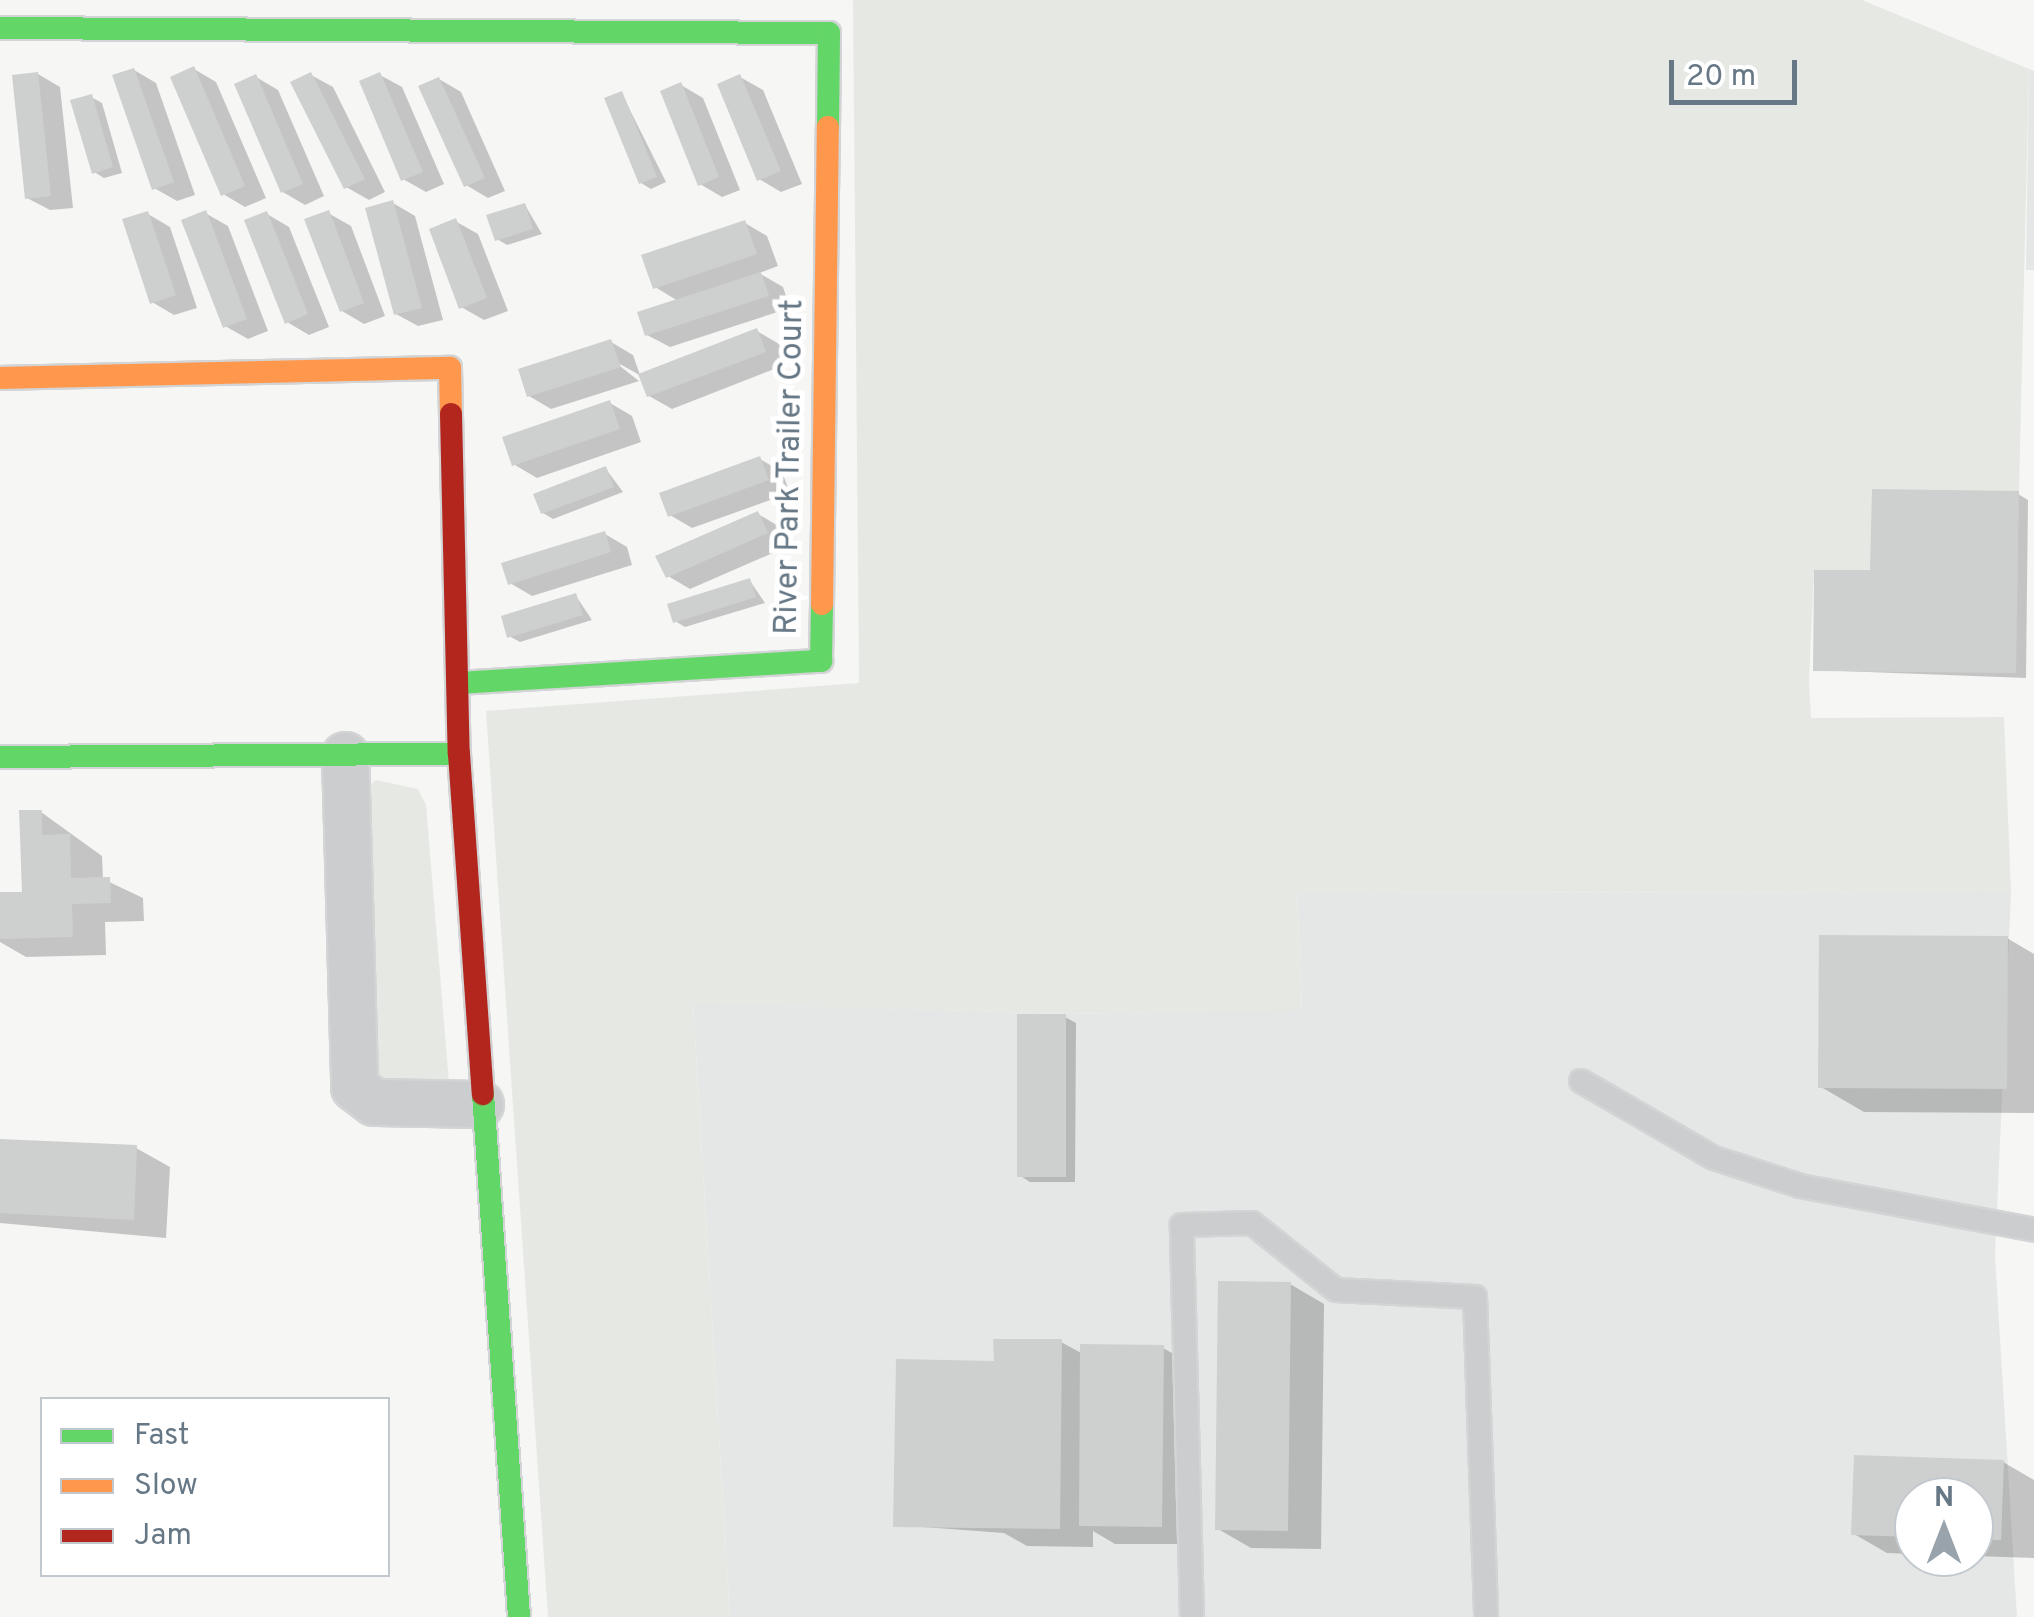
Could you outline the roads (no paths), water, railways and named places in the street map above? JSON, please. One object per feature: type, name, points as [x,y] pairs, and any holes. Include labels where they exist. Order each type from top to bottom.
[{"type":"street","name":"River Park Trailer Court","points":[[0,28],[829,33],[821,661],[456,683]]},
{"type":"street","points":[[0,378],[450,368],[459,754],[518,1617]]},
{"type":"street","points":[[0,757],[459,754]]},
{"type":"street","points":[[345,755],[354,1087],[374,1102],[480,1104]]},
{"type":"lane","points":[[1580,1080],[1714,1158],[1800,1186],[2034,1230]]},
{"type":"lane","points":[[1192,1617],[1182,1226],[1252,1223],[1336,1290],[1475,1296],[1486,1617]]}]
